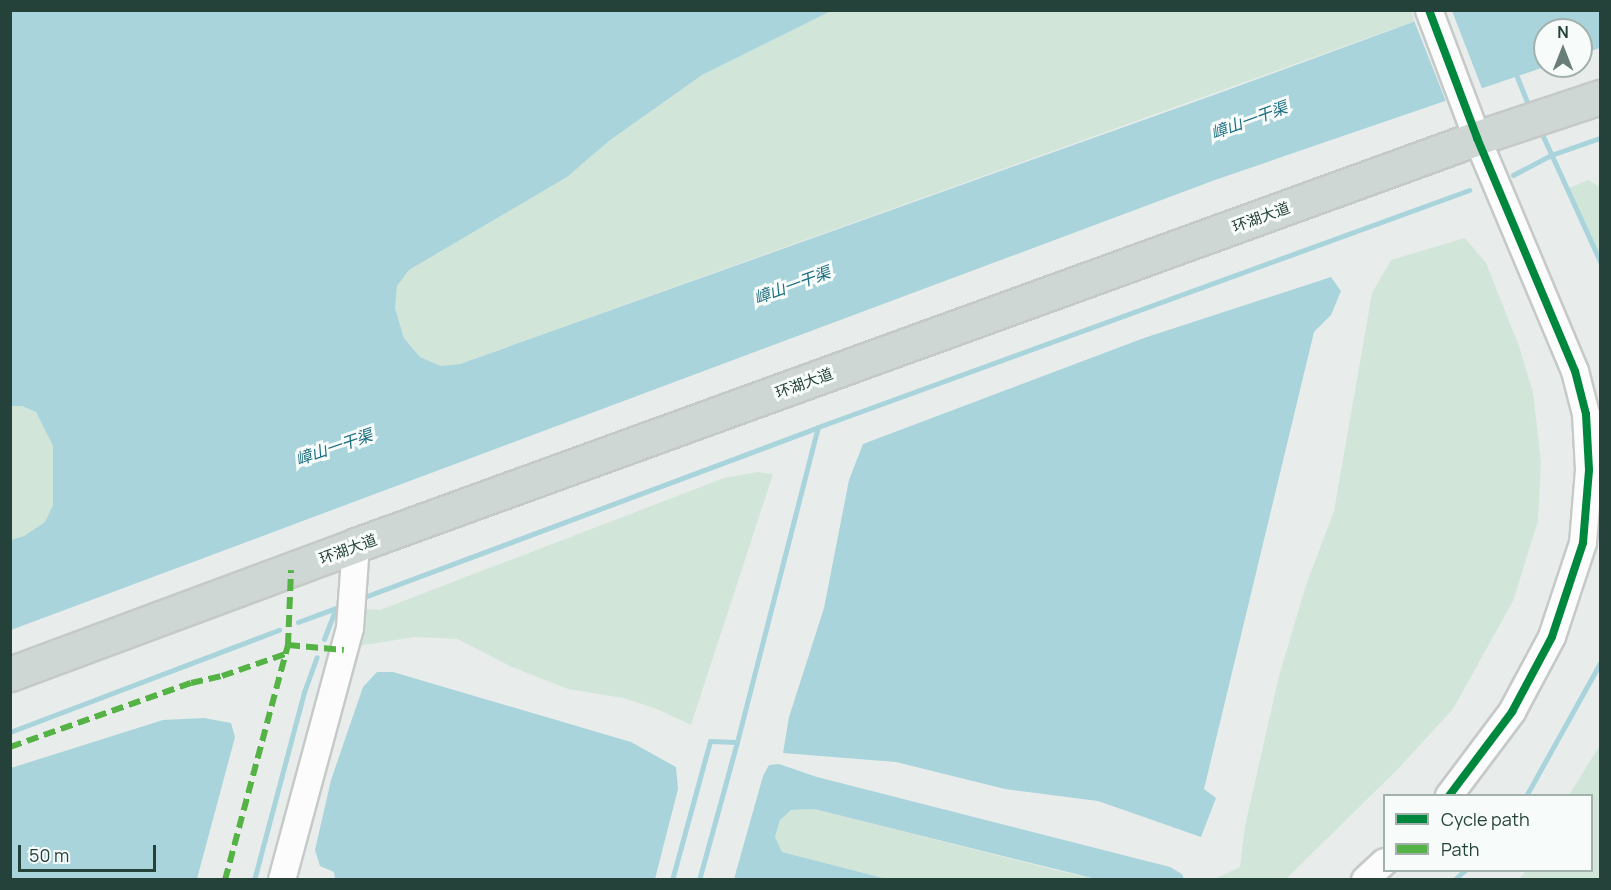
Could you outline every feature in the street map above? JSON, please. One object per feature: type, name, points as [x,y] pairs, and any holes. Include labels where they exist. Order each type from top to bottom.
[{"type":"main road","name":"环湖大道","points":[[10,674],[1477,138],[1600,97]]},
{"type":"street","points":[[1429,10],[1477,138],[1575,371],[1587,414],[1589,470],[1583,543],[1552,638],[1512,712],[1450,794]]},
{"type":"street","points":[[282,879],[350,628],[356,546]]},
{"type":"street","points":[[1365,879],[1383,863]]},
{"type":"green space","points":[[1411,10],[1415,21],[460,364],[441,366],[420,357],[404,338],[395,308],[397,286],[409,270],[567,177],[609,141],[702,75],[831,11]]},
{"type":"green space","points":[[1588,180],[1600,187],[1600,261],[1567,189]]},
{"type":"green space","points":[[1465,238],[1486,263],[1519,346],[1533,392],[1541,462],[1538,521],[1513,601],[1453,709],[1398,769],[1286,879],[1215,879],[1240,867],[1245,826],[1279,676],[1306,585],[1334,511],[1372,293],[1391,260]]},
{"type":"green space","points":[[11,406],[22,406],[36,412],[53,446],[53,505],[45,522],[24,536],[11,540]]},
{"type":"green space","points":[[757,472],[773,474],[691,725],[657,709],[623,698],[568,689],[512,667],[457,639],[415,637],[358,646],[366,609],[380,610],[724,478]]},
{"type":"green space","points":[[1600,745],[1600,877],[1591,880],[1519,879],[1525,872],[1593,872],[1593,794],[1570,794]]},
{"type":"green space","points":[[814,809],[1096,879],[887,879],[782,852],[775,837],[780,820],[791,810]]},
{"type":"water","name":"嶂山一干渠","points":[[11,11],[831,11],[702,75],[609,141],[567,177],[409,270],[397,286],[395,308],[404,338],[420,357],[441,366],[460,364],[1443,11],[1600,11],[1600,48],[1593,50],[1593,18],[1533,18],[1533,71],[1215,180],[11,630],[11,540],[24,536],[45,522],[53,505],[53,446],[36,412],[22,406],[11,406]]},
{"type":"water","points":[[1331,277],[1341,291],[1331,315],[1314,332],[1204,789],[1216,798],[1201,837],[1098,801],[1005,789],[896,762],[783,753],[789,717],[824,608],[849,480],[863,444],[1144,338]]},
{"type":"water","points":[[377,672],[393,672],[631,742],[676,767],[678,789],[655,879],[335,879],[334,872],[320,866],[315,850],[331,780],[363,687]]},
{"type":"water","points":[[204,718],[231,723],[235,737],[197,879],[11,879],[11,768],[163,720]]},
{"type":"water","points":[[779,764],[817,777],[1170,867],[1182,874],[1184,879],[1096,879],[814,809],[791,810],[780,820],[775,837],[782,852],[887,879],[734,879],[763,776],[769,765]]},
{"type":"pier","points":[[1434,10],[1452,11],[1483,91],[1447,104],[1413,18]]},
{"type":"waterway","points":[[1515,72],[1528,104]]},
{"type":"waterway","points":[[1542,134],[1600,261]]},
{"type":"waterway","points":[[1513,175],[1551,155],[1600,138]]},
{"type":"waterway","points":[[367,596],[818,427],[1469,190]]},
{"type":"waterway","points":[[699,880],[818,427]]},
{"type":"waterway","points":[[298,622],[336,608]]},
{"type":"waterway","points":[[324,639],[336,608]]},
{"type":"waterway","points":[[10,732],[279,630]]},
{"type":"waterway","points":[[254,880],[304,692],[317,657]]},
{"type":"waterway","points":[[1527,794],[1600,663]]},
{"type":"waterway","points":[[672,880],[710,741],[737,742]]},
{"type":"waterway","points":[[1454,880],[1463,872]]},
{"type":"marked path","points":[[225,880],[288,645],[291,570]]},
{"type":"marked path","points":[[288,645],[344,650]]},
{"type":"marked path","points":[[10,747],[191,683],[222,676],[285,654]]},
{"type":"cycle path","points":[[1429,10],[1477,138],[1575,371],[1586,414],[1589,470],[1583,543],[1552,637],[1512,712],[1450,794]]}]
